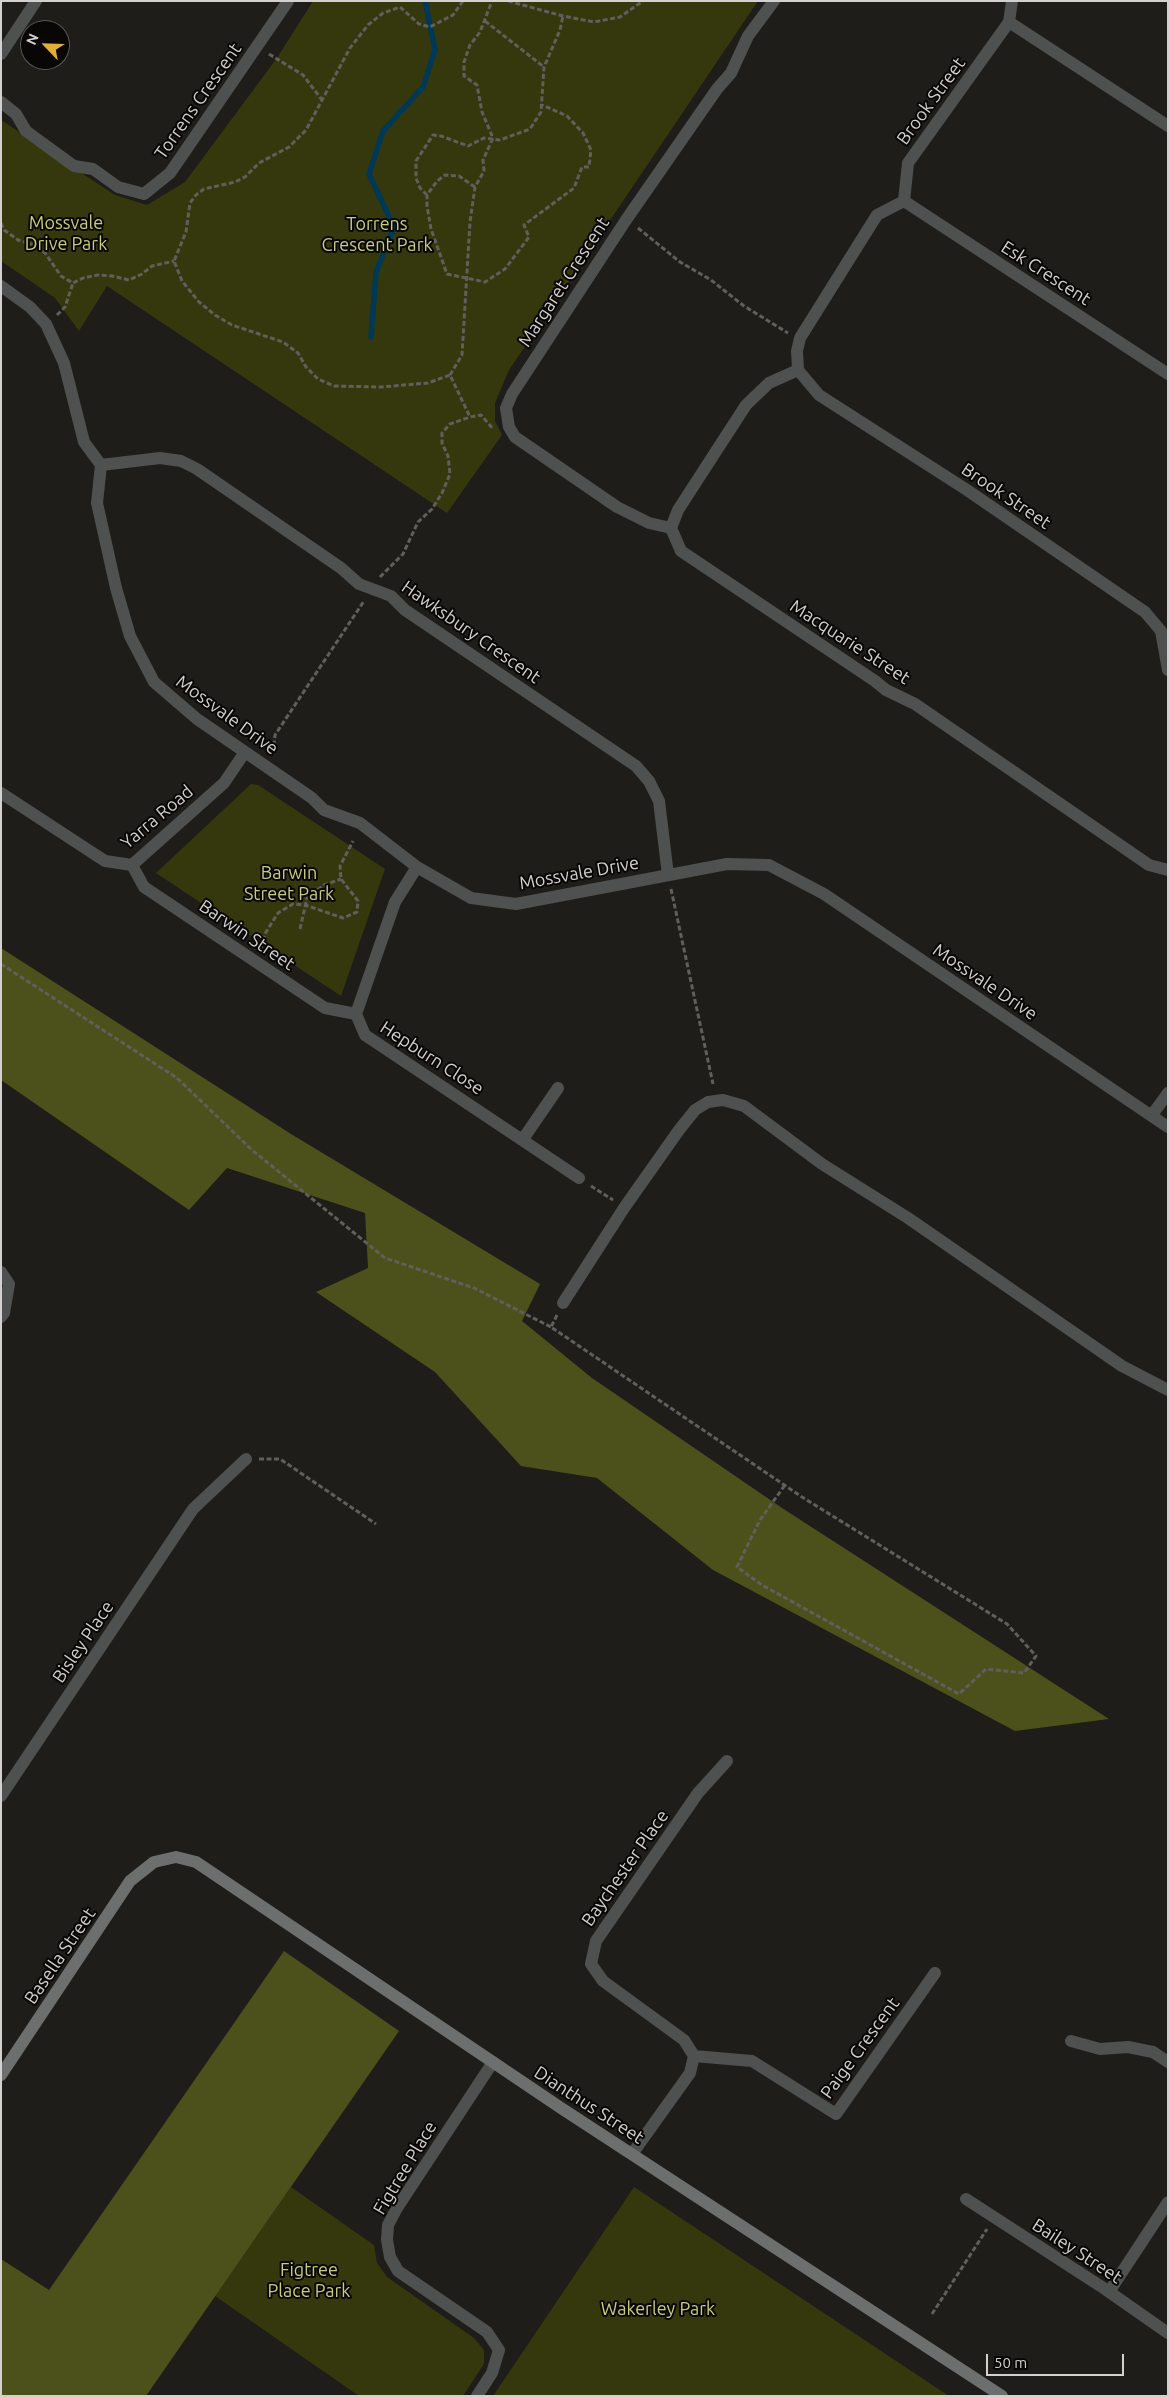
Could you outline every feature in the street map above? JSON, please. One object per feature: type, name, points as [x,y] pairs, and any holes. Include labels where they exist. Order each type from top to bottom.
[{"type":"street","points":[[1,54],[36,1]]},
{"type":"street","name":"Torrens Crescent","points":[[1,102],[16,114],[26,131],[74,166],[93,169],[118,187],[144,194],[170,173],[257,49],[288,1]]},
{"type":"street","name":"Margaret Crescent","points":[[509,426],[506,408],[512,394],[626,220],[717,89],[731,72],[748,36],[774,1]]},
{"type":"street","name":"Brook Street","points":[[904,201],[908,163],[1009,22],[1012,1]]},
{"type":"street","points":[[1009,22],[1168,126]]},
{"type":"street","points":[[509,426],[515,437],[617,507],[648,523],[671,528],[678,510],[746,405],[769,383],[798,370],[797,351],[800,338],[877,214],[904,201]]},
{"type":"street","name":"Esk Crescent","points":[[904,201],[1168,374]]},
{"type":"street","points":[[1,286],[30,307],[46,324],[64,363],[84,442],[101,465]]},
{"type":"street","name":"Brook Street","points":[[798,370],[820,396],[967,490],[1145,612],[1161,631],[1168,670]]},
{"type":"street","name":"Hawksbury Crescent","points":[[101,465],[160,458],[181,461],[197,468],[341,568],[359,584],[391,596],[413,615],[636,766],[649,781],[659,801],[668,875]]},
{"type":"street","name":"Mossvale Drive","points":[[101,465],[97,503],[116,588],[130,636],[154,682],[197,719],[312,798],[324,810],[360,823],[416,867],[471,898],[516,904],[727,864],[769,865],[824,894],[1168,1127]]},
{"type":"street","name":"Macquarie Street","points":[[671,528],[681,551],[886,690],[915,704],[1149,865],[1168,870]]},
{"type":"street","name":"Yarra Road","points":[[1,792],[105,861],[132,865],[224,783],[245,752]]},
{"type":"street","name":"Barwin Street","points":[[132,865],[144,887],[325,1008],[356,1014]]},
{"type":"street","points":[[356,1014],[396,902],[416,867]]},
{"type":"street","name":"Hepburn Close","points":[[356,1014],[365,1035],[579,1178]]},
{"type":"street","points":[[523,1139],[558,1088]]},
{"type":"street","points":[[1152,1116],[1168,1093]]},
{"type":"street","points":[[563,1303],[624,1208],[695,1110],[708,1102],[723,1100],[744,1106],[822,1164],[1031,1302],[1122,1366],[1168,1390]]},
{"type":"street","points":[[1,1272],[9,1284],[4,1312],[1,1317]]},
{"type":"street","name":"Bisley Place","points":[[1,1796],[193,1508],[246,1459]]},
{"type":"street","name":"Baychester Place","points":[[694,2056],[684,2040],[603,1981],[592,1964],[596,1941],[698,1793],[728,1761]]},
{"type":"street","name":"Dianthus Street","points":[[154,1862],[176,1857],[196,1862],[493,2062],[1002,2396]]},
{"type":"street","name":"Basella Street","points":[[1,2075],[130,1881],[154,1862]]},
{"type":"street","name":"Paige Crescent","points":[[694,2056],[752,2061],[836,2114],[935,1973]]},
{"type":"street","points":[[1071,2041],[1100,2049],[1128,2047],[1153,2052],[1168,2062]]},
{"type":"street","points":[[632,2154],[690,2073],[694,2056]]},
{"type":"street","name":"Figtree Place","points":[[477,2396],[492,2373],[500,2350],[487,2332],[398,2271],[390,2257],[387,2240],[388,2225],[397,2208],[493,2062]]},
{"type":"street","name":"Bailey Street","points":[[966,2199],[1109,2292],[1168,2333]]},
{"type":"street","points":[[1109,2292],[1168,2202]]},
{"type":"path","points":[[462,3],[453,14],[430,27],[419,24],[400,7],[383,13],[368,25],[350,48],[306,130],[289,147],[259,163],[245,177],[235,182],[204,188],[190,203],[186,232],[174,261],[182,281],[199,302],[215,315],[232,325],[283,342],[298,353],[306,367],[318,379],[334,386],[380,387],[428,384],[450,375],[462,354],[470,222],[476,187],[484,171],[484,160],[493,138],[482,112],[477,86],[464,76],[464,62],[470,45],[480,32],[492,1]]},
{"type":"path","points":[[508,1],[563,16],[594,22],[620,17],[643,1]]},
{"type":"path","points":[[542,104],[567,116],[583,132],[590,150],[589,167],[582,167],[574,188],[524,225],[529,237],[505,270],[485,282],[447,274],[431,229],[427,195],[420,188],[416,178],[416,161],[433,135],[456,140],[468,146],[484,138],[500,140],[530,129],[541,112],[544,67],[560,30],[563,16]]},
{"type":"path","points":[[485,21],[544,67]]},
{"type":"path","points":[[257,49],[277,58],[302,75],[322,100]]},
{"type":"path","points":[[427,195],[437,180],[445,175],[459,176],[476,187]]},
{"type":"path","points":[[626,220],[652,238],[680,262],[711,280],[744,306],[784,332],[800,338]]},
{"type":"path","points":[[1,223],[4,230],[18,240],[35,245],[45,253],[61,276],[73,283]]},
{"type":"path","points":[[55,317],[65,307],[73,283],[98,275],[130,280],[152,266],[174,261]]},
{"type":"path","points":[[450,375],[470,417]]},
{"type":"path","points":[[378,578],[403,554],[418,522],[432,508],[442,493],[450,474],[448,456],[442,443],[442,433],[450,424],[481,415],[494,431],[509,426]]},
{"type":"path","points":[[273,758],[275,735],[369,593]]},
{"type":"path","points":[[257,962],[266,932],[278,913],[293,904],[305,905],[343,918],[357,912],[358,901],[340,878],[340,866],[352,841]]},
{"type":"path","points":[[668,875],[713,1084]]},
{"type":"path","points":[[300,929],[305,905],[313,893],[340,878]]},
{"type":"path","points":[[1,964],[177,1078],[252,1150],[385,1258],[474,1288],[550,1327],[785,1486],[1007,1624],[1036,1656],[1024,1673],[986,1670],[959,1694],[756,1580],[737,1567],[760,1520],[785,1486]]},
{"type":"path","points":[[579,1178],[624,1208]]},
{"type":"path","points":[[550,1327],[563,1303]]},
{"type":"path","points":[[246,1459],[280,1459],[376,1524]]},
{"type":"path","points":[[932,2314],[995,2218]]},
{"type":"green space","name":"Torrens Crescent Park","points":[[313,1],[758,1],[509,370],[495,403],[495,421],[502,435],[447,513],[107,286],[79,331],[55,298],[1,261],[1,120],[115,195],[147,205],[185,182],[277,58]]},
{"type":"green space","name":"Barwin Street Park","points":[[251,784],[258,785],[385,869],[341,996],[156,873]]},
{"type":"green space","points":[[1,948],[291,1134],[540,1284],[522,1321],[592,1378],[782,1508],[1109,1719],[1015,1731],[713,1570],[597,1478],[521,1466],[435,1372],[316,1292],[368,1268],[365,1213],[227,1168],[189,1210],[1,1080]]},
{"type":"green space","points":[[284,1951],[399,2031],[146,2396],[1,2396],[1,2259],[49,2290]]},
{"type":"green space","name":"Figtree Place Park","points":[[291,2187],[374,2245],[377,2263],[387,2277],[474,2338],[484,2350],[484,2364],[463,2396],[359,2396],[215,2296]]},
{"type":"green space","name":"Wakerley Park","points":[[634,2187],[949,2396],[493,2396]]},
{"type":"waterway","points":[[371,337],[376,272],[394,227],[369,174],[383,131],[423,87],[435,50],[425,1]]},
{"type":"park label","name":"Mossvale Drive Park","points":[[66,233]]}]
